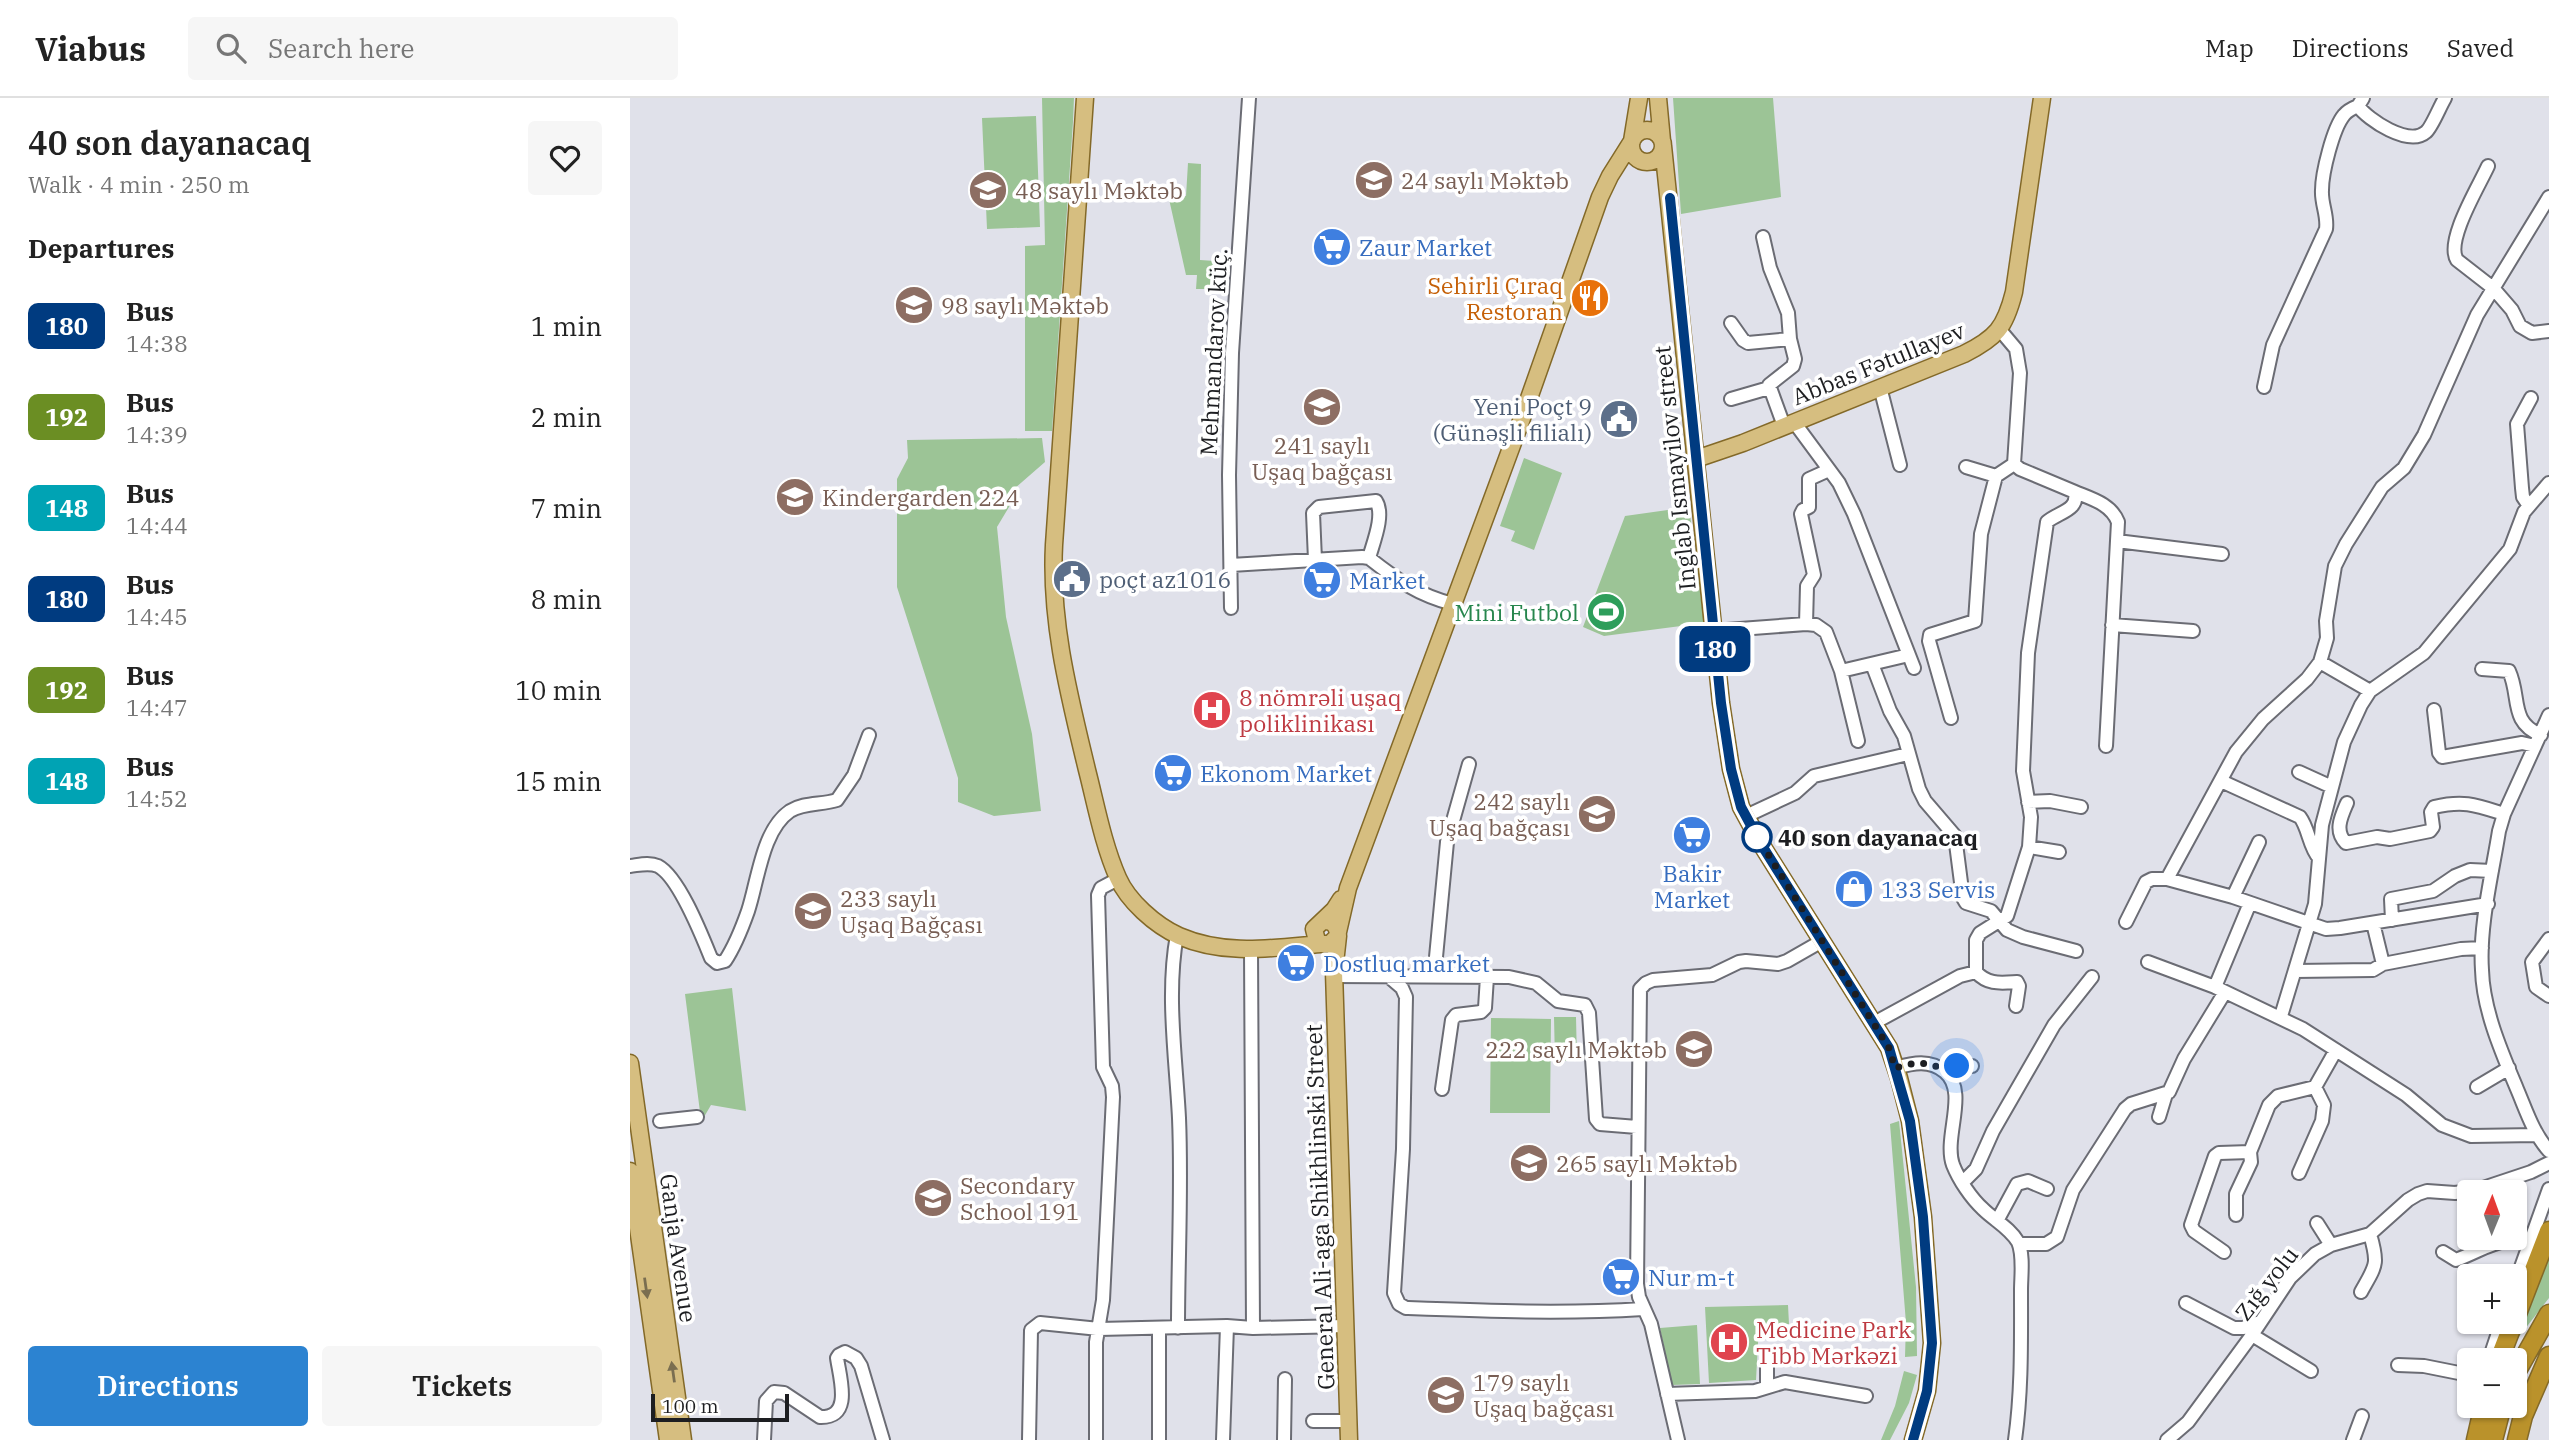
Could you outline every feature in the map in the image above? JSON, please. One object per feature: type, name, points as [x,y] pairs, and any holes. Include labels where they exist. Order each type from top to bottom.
[{"type":"highway","points":[[2527,1275],[2535,1247],[2549,1231]]},
{"type":"highway","points":[[2527,1353],[2549,1314]]},
{"type":"highway","points":[[2518,1440],[2523,1416],[2549,1356]]},
{"type":"highway","points":[[2518,1440],[2549,1386]]},
{"type":"highway","points":[[2476,1440],[2481,1418]]},
{"type":"highway","points":[[2493,1440],[2499,1418]]},
{"type":"main road","points":[[1085,98],[1054,545],[1054,587],[1060,651],[1104,835],[1118,879],[1131,897],[1177,935],[1212,946],[1251,950],[1330,944],[1338,934]]},
{"type":"main road","points":[[1639,98],[1632,147],[1636,157],[1657,171],[1670,198]]},
{"type":"main road","name":"Inglab Ismayilov street","points":[[1657,98],[1670,198],[1713,631],[1737,796],[1746,816],[1889,1048],[1910,1121],[1923,1217],[1932,1343],[1927,1391],[1913,1440]]},
{"type":"main road","name":"Abbas Fətullayev","points":[[1696,458],[1964,354],[1988,341],[2000,330],[2006,320],[2014,292],[2042,98]]},
{"type":"main road","points":[[1334,974],[1338,934],[1348,888],[1600,197],[1610,176],[1638,134],[1647,130],[1657,134],[1662,144],[1659,156],[1645,162],[1629,164],[1610,176]]},
{"type":"main road","points":[[1287,946],[1335,910],[1348,888]]},
{"type":"main road","points":[[1320,923],[1331,922],[1338,934]]},
{"type":"main road","points":[[1320,923],[1314,938],[1321,944],[1334,974]]},
{"type":"main road","name":"General Ali-aga Shikhlinski Street","points":[[1334,974],[1349,1440]]},
{"type":"main road","name":"Ganja Avenue","points":[[630,1063],[673,1418],[668,1440]]},
{"type":"main road","name":"Ganja Avenue","points":[[630,1171],[673,1418],[683,1440]]},
{"type":"street","name":"Mehmandarov küç.","points":[[1231,608],[1228,475],[1232,353],[1249,98]]},
{"type":"street","points":[[2264,387],[2273,345],[2326,229],[2328,218],[2322,201],[2321,187],[2333,139],[2345,114],[2361,102],[2371,120],[2415,138],[2426,132],[2445,98]]},
{"type":"street","points":[[2488,166],[2457,232],[2453,254],[2493,288],[2512,310],[2520,326],[2532,333],[2549,331]]},
{"type":"street","points":[[2167,879],[2236,751],[2263,719],[2307,680],[2320,662],[2327,638],[2326,621],[2335,566],[2382,487],[2404,468],[2424,435],[2477,315],[2549,197]]},
{"type":"street","name":"Abbas Fətullayev","points":[[1762,237],[1770,268],[1788,313],[1790,339],[1794,349],[1793,366],[1788,372],[1772,380],[1769,388],[1789,424]]},
{"type":"street","points":[[1731,323],[1743,340],[1748,342],[1790,339]]},
{"type":"street","points":[[2000,330],[2015,349],[2020,373],[2014,464]]},
{"type":"street","points":[[1880,387],[1900,465]]},
{"type":"street","points":[[1731,399],[1769,388]]},
{"type":"street","points":[[2529,506],[2523,497],[2517,430],[2531,398]]},
{"type":"street","points":[[1789,424],[1839,483],[1854,513],[1912,661],[1872,664],[1841,671]]},
{"type":"street","points":[[1951,718],[1929,641],[1930,635],[1975,621],[1981,534],[1996,476],[2014,464]]},
{"type":"street","points":[[2014,464],[2020,469],[2106,505],[2118,522],[2106,746]]},
{"type":"street","points":[[1966,467],[1996,476]]},
{"type":"street","points":[[1806,624],[1807,586],[1814,575],[1801,514],[1809,508],[1809,479],[1829,470]]},
{"type":"street","points":[[2281,1016],[2315,904],[2322,825],[2344,743],[2370,691],[2424,653],[2510,550],[2518,522],[2549,483]]},
{"type":"street","points":[[2016,1006],[2019,986],[2017,982],[1992,983],[1976,972],[1976,940],[1980,933],[2001,922],[2011,908],[2029,847],[2031,817],[2023,771],[2028,653],[2047,522],[2075,504],[2075,492]]},
{"type":"street","points":[[1315,559],[1314,513],[1319,507],[1376,501],[1379,514],[1369,558]]},
{"type":"street","points":[[2117,541],[2222,554]]},
{"type":"street","points":[[1231,565],[1362,556],[1369,558],[1406,587],[1453,604]]},
{"type":"street","points":[[1713,631],[1806,624],[1816,625],[1826,632],[1841,671],[1858,741]]},
{"type":"street","points":[[2112,625],[2193,631]]},
{"type":"street","points":[[2320,662],[2370,691]]},
{"type":"street","points":[[1872,664],[1890,711],[1904,736],[1919,789],[1925,801],[1955,836],[1963,898],[1966,903],[1991,911],[2007,930],[2023,937],[2076,951]]},
{"type":"street","points":[[2482,669],[2509,671],[2520,719],[2538,740]]},
{"type":"street","points":[[2434,710],[2439,753],[2442,757],[2538,740]]},
{"type":"street","points":[[2549,715],[2504,814],[2482,948],[2484,987],[2491,1017],[2537,1135],[2549,1150]]},
{"type":"street","points":[[630,866],[651,864],[662,868],[688,905],[712,958],[717,963],[725,961],[749,909],[759,867],[781,818],[797,807],[837,800],[854,775],[869,735]]},
{"type":"street","points":[[1746,816],[1795,793],[1814,776],[1908,754]]},
{"type":"street","points":[[1436,957],[1447,842],[1469,764]]},
{"type":"street","points":[[2300,772],[2332,787]]},
{"type":"street","points":[[2221,781],[2300,817],[2307,826],[2319,858]]},
{"type":"street","points":[[2028,802],[2050,801],[2081,807]]},
{"type":"street","points":[[2347,803],[2338,825],[2346,843],[2377,837],[2390,839],[2430,831],[2434,827],[2431,812],[2434,807],[2454,802],[2468,802],[2504,814]]},
{"type":"street","points":[[2233,897],[2259,842]]},
{"type":"street","points":[[2029,847],[2059,852]]},
{"type":"street","points":[[2392,920],[2391,899],[2433,891],[2455,876],[2470,870],[2493,871]]},
{"type":"street","points":[[1097,1440],[1096,1342],[1103,1300],[1113,1097],[1112,1086],[1103,1067],[1098,895],[1101,888],[1118,879]]},
{"type":"street","points":[[2126,922],[2146,882],[2152,879],[2167,879],[2233,897],[2326,929],[2340,929],[2488,904]]},
{"type":"street","points":[[2159,1117],[2166,1094],[2220,990],[2250,904]]},
{"type":"street","points":[[2373,923],[2383,964]]},
{"type":"street","points":[[1177,935],[1174,950],[1173,1034],[1179,1119],[1178,1328]]},
{"type":"street","points":[[2549,939],[2532,962],[2536,987],[2549,996]]},
{"type":"street","points":[[1678,1440],[1651,1324],[1639,1297],[1636,1271],[1640,989],[1653,980],[1712,975],[1739,962],[1778,964],[1822,941]]},
{"type":"street","points":[[2295,971],[2373,970],[2383,964],[2461,949],[2482,948]]},
{"type":"street","points":[[1251,950],[1253,1328]]},
{"type":"street","points":[[2148,962],[2281,1016],[2406,1095],[2442,1125],[2471,1136],[2537,1135]]},
{"type":"street","points":[[1874,1023],[1960,976],[1976,972]]},
{"type":"street","points":[[1334,974],[1509,977],[1536,983],[1558,1001],[1585,1005],[1589,1013],[1596,1119],[1600,1124],[1637,1127]]},
{"type":"street","points":[[1388,976],[1402,988],[1406,997],[1402,1149],[1394,1293],[1399,1304],[1406,1308],[1526,1312],[1583,1313],[1643,1309]]},
{"type":"street","points":[[1442,1090],[1452,1020],[1456,1015],[1481,1012],[1485,1008],[1487,977]]},
{"type":"street","points":[[1963,1182],[1976,1169],[1993,1131],[2054,1024],[2092,977]]},
{"type":"street","points":[[2236,1215],[2236,1194],[2251,1162],[2250,1152],[2269,1105],[2278,1096],[2315,1087],[2336,1050]]},
{"type":"street","points":[[1895,1068],[1913,1063],[1928,1063],[1943,1070],[1954,1084],[1951,1155],[1963,1182],[1982,1208],[2019,1244],[2022,1369],[2015,1440]]},
{"type":"street","points":[[1943,1070],[1972,1066]]},
{"type":"street","points":[[2477,1087],[2509,1068]]},
{"type":"street","points":[[2299,1173],[2322,1121],[2324,1105],[2315,1087]]},
{"type":"street","points":[[2019,1244],[2052,1242],[2060,1231],[2073,1190],[2125,1109],[2131,1104],[2166,1094]]},
{"type":"street","points":[[660,1121],[697,1116]]},
{"type":"street","points":[[2224,1252],[2194,1231],[2191,1225],[2215,1156],[2219,1153],[2250,1152]]},
{"type":"street","name":"Zığ yolu","points":[[2173,1437],[2252,1335],[2290,1278],[2304,1263],[2331,1245],[2370,1234],[2418,1194],[2427,1191],[2455,1193],[2477,1190],[2531,1172],[2549,1163]]},
{"type":"street","points":[[1997,1221],[2017,1184],[2028,1181],[2047,1189]]},
{"type":"street","points":[[2526,1264],[2535,1247],[2549,1189]]},
{"type":"street","points":[[2317,1223],[2331,1245]]},
{"type":"street","points":[[2361,1292],[2376,1264],[2370,1234]]},
{"type":"street","points":[[2443,1252],[2456,1259],[2500,1240],[2514,1239],[2535,1247]]},
{"type":"street","points":[[2186,1303],[2234,1328],[2260,1322]]},
{"type":"street","points":[[1029,1440],[1031,1330],[1040,1323],[1099,1329],[1346,1326]]},
{"type":"street","points":[[1223,1440],[1227,1326]]},
{"type":"street","points":[[1158,1440],[1160,1329]]},
{"type":"street","points":[[2252,1335],[2311,1371]]},
{"type":"street","points":[[764,1440],[766,1401],[774,1392],[784,1393],[820,1417],[835,1415],[842,1404],[843,1396],[837,1358],[845,1352],[856,1358],[861,1366],[883,1440]]},
{"type":"street","points":[[1767,1353],[1767,1387]]},
{"type":"street","points":[[2398,1365],[2424,1366],[2457,1373]]},
{"type":"street","points":[[1284,1440],[1285,1379]]},
{"type":"street","points":[[1667,1394],[1755,1391],[1785,1382],[1866,1396]]},
{"type":"street","points":[[2353,1440],[2362,1416]]},
{"type":"street","points":[[1313,1420],[1349,1421]]},
{"type":"green space","points":[[1042,98],[1074,98],[1073,122],[1052,431],[1025,431],[1025,246],[1045,245]]},
{"type":"green space","points":[[1673,98],[1773,98],[1781,197],[1681,214]]},
{"type":"green space","points":[[1036,116],[1040,227],[987,229],[982,118]]},
{"type":"green space","points":[[1188,163],[1201,164],[1200,260],[1215,261],[1213,289],[1196,289],[1197,275],[1186,275],[1169,199],[1186,196]]},
{"type":"green space","points":[[1042,438],[1045,462],[1015,488],[1015,497],[997,527],[1006,617],[1032,734],[1041,811],[994,816],[958,802],[958,778],[897,587],[897,479],[908,458],[907,440]]},
{"type":"green space","points":[[1524,458],[1562,473],[1534,550],[1511,541],[1515,531],[1500,526]]},
{"type":"green space","points":[[1689,507],[1704,623],[1604,636],[1583,627],[1625,516]]},
{"type":"green space","points":[[732,988],[746,1111],[711,1105],[704,1117],[700,1112],[685,994]]},
{"type":"green space","points":[[1554,1017],[1576,1017],[1577,1061],[1555,1061]]},
{"type":"green space","points":[[1491,1018],[1551,1019],[1550,1113],[1490,1113]]},
{"type":"green space","points":[[1899,1121],[1916,1287],[1917,1356],[1905,1357],[1906,1323],[1890,1124]]},
{"type":"green space","points":[[2549,1251],[2549,1298],[2527,1326],[2527,1304]]},
{"type":"green space","points":[[1788,1305],[1789,1324],[1759,1325],[1756,1380],[1709,1383],[1705,1307]]},
{"type":"green space","points":[[1697,1325],[1700,1384],[1672,1385],[1660,1328]]},
{"type":"green space","points":[[2514,1334],[2521,1334],[2510,1348]]},
{"type":"green space","points":[[1904,1371],[1917,1375],[1909,1403],[1890,1440],[1881,1440],[1895,1406]]},
{"type":"bus line","name":"180","points":[[1670,198],[1721,703],[1734,785],[1741,807],[1761,844],[1889,1048],[1910,1121],[1923,1217],[1932,1343],[1927,1391],[1913,1440]]},
{"type":"place","name":"24 saylı Məktəb","points":[[1374,180]]},
{"type":"place","name":"48 saylı Məktəb","points":[[988,190]]},
{"type":"place","name":"Zaur Market","points":[[1332,247]]},
{"type":"place","name":"Sehirli Çıraq Restoran","points":[[1590,298]]},
{"type":"place","name":"98 saylı Məktəb","points":[[914,305]]},
{"type":"place","name":"241 saylı Uşaq bağçası","points":[[1322,407]]},
{"type":"place","name":"Yeni Poçt 9 (Günəşli filialı)","points":[[1619,419]]},
{"type":"place","name":"Kindergarden 224","points":[[795,497]]},
{"type":"place","name":"poçt az1016","points":[[1072,579]]},
{"type":"place","name":"Market","points":[[1322,580]]},
{"type":"place","name":"Mini Futbol","points":[[1606,612]]},
{"type":"place","name":"8 nömrəli uşaq poliklinikası","points":[[1212,710]]},
{"type":"place","name":"Ekonom Market","points":[[1173,773]]},
{"type":"place","name":"242 saylı Uşaq bağçası","points":[[1597,814]]},
{"type":"place","name":"Bakir Market","points":[[1692,835]]},
{"type":"place","name":"40 son dayanacaq","points":[[1757,837]]},
{"type":"place","name":"133 Servis","points":[[1854,889]]},
{"type":"place","name":"233 saylı Uşaq Bağçası","points":[[813,911]]},
{"type":"place","name":"Dostluq market","points":[[1296,963]]},
{"type":"place","name":"222 saylı Məktəb","points":[[1694,1049]]},
{"type":"place","name":"265 saylı Məktəb","points":[[1529,1163]]},
{"type":"place","name":"Secondary School 191","points":[[933,1198]]},
{"type":"place","name":"Nur m-t","points":[[1621,1277]]},
{"type":"place","name":"Medicine Park Tibb Mərkəzi","points":[[1729,1342]]},
{"type":"place","name":"179 saylı Uşaq bağçası","points":[[1446,1395]]},
{"type":"route","points":[[1757,837],[1753,830],[1889,1048],[1895,1068],[1913,1063],[1928,1063],[1943,1070],[1957,1066]]}]
